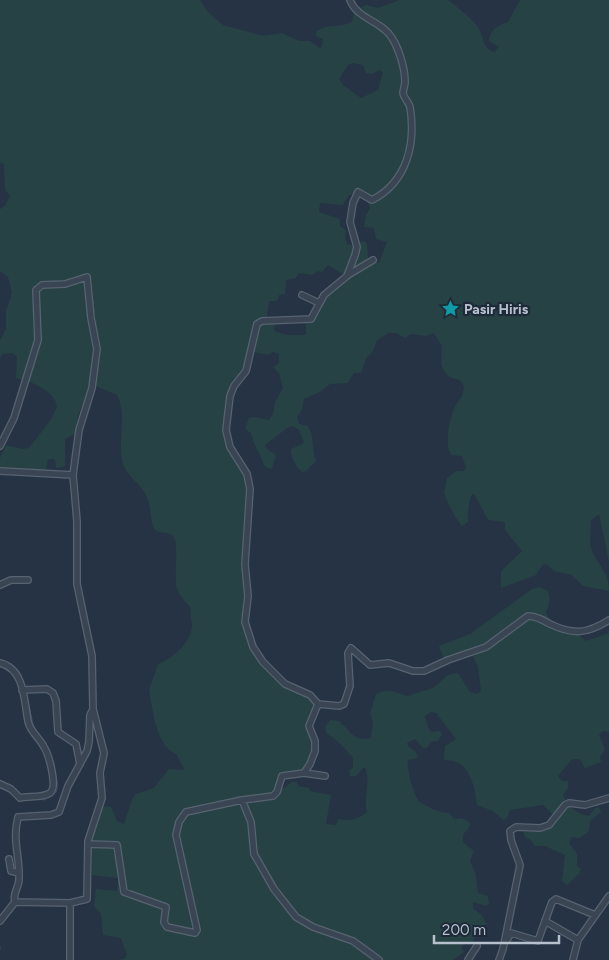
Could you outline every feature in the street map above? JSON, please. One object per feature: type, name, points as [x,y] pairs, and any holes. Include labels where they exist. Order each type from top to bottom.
[{"type":"street","points":[[348,275],[357,248],[350,222],[353,203],[358,192],[372,200],[388,191],[409,156],[412,147],[410,106],[403,94],[405,81],[394,40],[381,25],[363,16],[350,0]]},
{"type":"street","points":[[372,260],[348,275],[324,295],[308,320],[262,321],[257,324],[246,371],[234,386],[230,396],[226,430],[230,448],[247,474],[250,489],[245,564],[248,596],[245,612],[249,639],[263,662],[285,684],[294,690],[310,695],[318,704],[339,706],[344,704],[350,686],[348,653],[351,648],[370,664],[389,663],[413,671],[424,671],[448,660],[486,647],[528,616],[536,617],[572,633],[609,620]]},
{"type":"street","points":[[0,446],[14,418],[38,340],[36,290],[42,285],[65,284],[87,277],[91,318],[97,349],[92,388],[79,430],[73,475],[77,521],[77,584],[92,656],[93,709],[104,753],[100,778],[102,798],[88,844],[87,899],[70,902],[15,902]]},
{"type":"street","points":[[302,294],[319,303]]},
{"type":"street","points":[[0,472],[73,475]]},
{"type":"street","points":[[0,585],[11,580],[28,580]]},
{"type":"street","points":[[0,663],[12,669],[24,690],[30,728],[44,747],[54,780],[54,787],[47,794],[20,798],[11,789],[0,784]]},
{"type":"street","points":[[24,690],[47,689],[53,693],[58,732],[76,744],[80,764]]},
{"type":"street","points":[[304,773],[315,751],[315,741],[309,726],[318,704]]},
{"type":"street","points":[[0,921],[15,902],[14,893],[18,884],[19,873],[15,847],[18,817],[51,816],[59,812],[68,786],[89,742],[90,715],[93,709]]},
{"type":"street","points":[[88,844],[117,845],[124,892],[166,907],[164,922],[167,927],[195,933],[197,930],[176,835],[179,822],[186,812],[242,800],[273,796],[278,792],[282,776],[304,773],[325,776]]},
{"type":"street","points":[[499,960],[520,865],[511,840],[510,831],[516,826],[540,828],[549,825],[565,805],[569,803],[585,805],[609,798]]},
{"type":"street","points":[[242,800],[250,822],[256,858],[274,889],[296,917],[313,927],[353,941],[379,960]]},
{"type":"street","points":[[9,859],[11,872],[19,873]]},
{"type":"street","points":[[573,960],[576,939],[609,896]]},
{"type":"street","points":[[504,944],[511,933],[538,941],[555,899],[593,915]]},
{"type":"street","points":[[70,902],[70,960]]},
{"type":"street","points":[[545,921],[576,939]]},
{"type":"street","points":[[468,960],[477,946]]},
{"type":"green space","points":[[0,0],[200,0],[207,11],[223,25],[263,36],[282,33],[299,41],[310,41],[320,48],[323,39],[315,35],[317,31],[326,27],[352,22],[354,10],[367,5],[378,8],[400,0],[448,0],[476,24],[485,44],[494,52],[499,47],[489,41],[489,37],[498,26],[508,22],[520,0],[609,0],[609,562],[599,514],[591,520],[590,537],[593,554],[605,573],[609,591],[583,586],[572,575],[554,571],[546,564],[542,565],[536,575],[501,588],[501,571],[522,551],[505,530],[505,522],[488,520],[475,495],[472,494],[468,508],[468,522],[462,526],[444,493],[447,478],[456,471],[464,471],[466,467],[462,456],[451,455],[448,442],[449,424],[458,401],[462,397],[464,386],[460,380],[449,377],[444,371],[441,364],[442,346],[434,333],[426,336],[411,334],[405,338],[396,333],[389,333],[377,340],[373,351],[366,358],[361,373],[354,373],[348,383],[330,384],[318,393],[304,399],[302,410],[297,417],[299,424],[308,426],[310,430],[316,461],[306,471],[302,472],[300,470],[292,456],[291,449],[304,443],[299,430],[293,426],[287,428],[265,445],[267,449],[276,455],[272,469],[265,467],[251,433],[245,429],[249,418],[269,420],[273,414],[275,402],[283,388],[279,373],[273,367],[279,363],[279,354],[273,352],[268,355],[249,351],[245,371],[233,385],[224,430],[229,448],[247,481],[246,596],[244,607],[246,634],[254,650],[278,680],[316,705],[307,725],[312,738],[313,751],[303,771],[281,775],[276,786],[284,788],[292,782],[297,782],[298,786],[309,788],[310,791],[331,795],[326,824],[336,825],[338,819],[353,819],[367,812],[366,771],[364,767],[356,776],[350,776],[349,770],[353,768],[353,758],[341,744],[327,734],[325,727],[330,720],[339,721],[356,737],[371,738],[373,722],[370,714],[376,694],[388,691],[407,696],[433,688],[448,675],[458,673],[470,692],[477,694],[481,691],[478,667],[472,654],[444,660],[439,646],[470,634],[532,589],[540,587],[548,591],[549,594],[546,612],[549,620],[573,630],[586,641],[609,633],[609,732],[603,731],[599,735],[605,749],[600,757],[601,762],[585,768],[580,759],[572,759],[558,776],[562,781],[568,781],[568,788],[563,795],[573,809],[580,814],[589,816],[595,808],[599,807],[601,812],[590,821],[589,831],[580,838],[572,837],[569,843],[577,854],[577,866],[581,869],[579,874],[567,885],[562,881],[565,855],[545,846],[535,846],[531,840],[526,838],[523,832],[549,829],[556,822],[554,816],[543,805],[510,810],[507,818],[503,820],[493,811],[477,805],[472,780],[466,769],[456,762],[444,759],[445,746],[456,739],[436,713],[431,712],[425,716],[429,730],[432,732],[440,731],[442,734],[438,741],[431,742],[427,748],[423,748],[415,739],[407,743],[416,752],[418,758],[408,760],[411,782],[420,802],[430,808],[449,813],[454,819],[462,818],[469,822],[470,826],[463,835],[463,842],[474,851],[470,861],[476,875],[478,893],[488,896],[489,904],[486,906],[473,902],[473,909],[481,914],[487,924],[484,925],[481,931],[476,932],[472,944],[464,944],[461,947],[464,952],[453,960],[115,960],[124,959],[127,955],[121,938],[103,935],[101,914],[94,906],[96,889],[117,891],[118,878],[92,875],[91,841],[103,806],[111,807],[117,821],[124,824],[132,799],[136,794],[154,788],[169,769],[184,770],[177,755],[167,748],[160,737],[154,719],[149,690],[158,664],[176,653],[189,637],[192,624],[191,608],[181,597],[177,589],[175,540],[171,534],[155,530],[149,502],[145,493],[123,465],[121,453],[122,419],[120,402],[117,395],[96,386],[90,387],[78,415],[75,434],[65,439],[65,466],[56,468],[55,459],[48,459],[46,471],[0,468],[0,458],[6,445],[22,449],[29,448],[52,418],[57,406],[51,395],[41,387],[16,378],[17,357],[13,353],[2,354],[0,359],[0,340],[6,329],[6,311],[12,293],[8,277],[0,271],[0,209],[5,206],[10,196],[5,190],[4,164],[0,163]],"holes":[[[353,63],[363,65],[366,73],[373,74],[379,70],[383,72],[378,90],[361,98],[343,85],[339,79],[348,65]],[[363,191],[370,208],[366,215],[364,227],[374,228],[376,239],[387,242],[379,263],[368,260],[367,244],[364,241],[348,245],[345,238],[346,230],[340,226],[340,219],[319,212],[320,203],[343,205],[349,195]],[[328,265],[344,275],[347,281],[329,294],[314,319],[306,324],[306,335],[288,335],[276,332],[274,329],[275,324],[266,323],[269,301],[277,301],[279,295],[285,294],[286,280],[296,278],[299,273],[312,275],[318,271],[322,272]]]},
{"type":"waterway","points":[[3,661],[14,666],[24,685]]},
{"type":"waterway","points":[[26,691],[34,729]]},
{"type":"waterway","points":[[44,742],[52,758]]},
{"type":"waterway","points":[[39,799],[44,800],[56,792],[58,785],[54,769]]},
{"type":"waterway","points":[[10,792],[18,801],[25,800]]},
{"type":"waterway","points":[[571,957],[574,944]]},
{"type":"place","name":"Pasir Hiris","points":[[450,309]]}]
